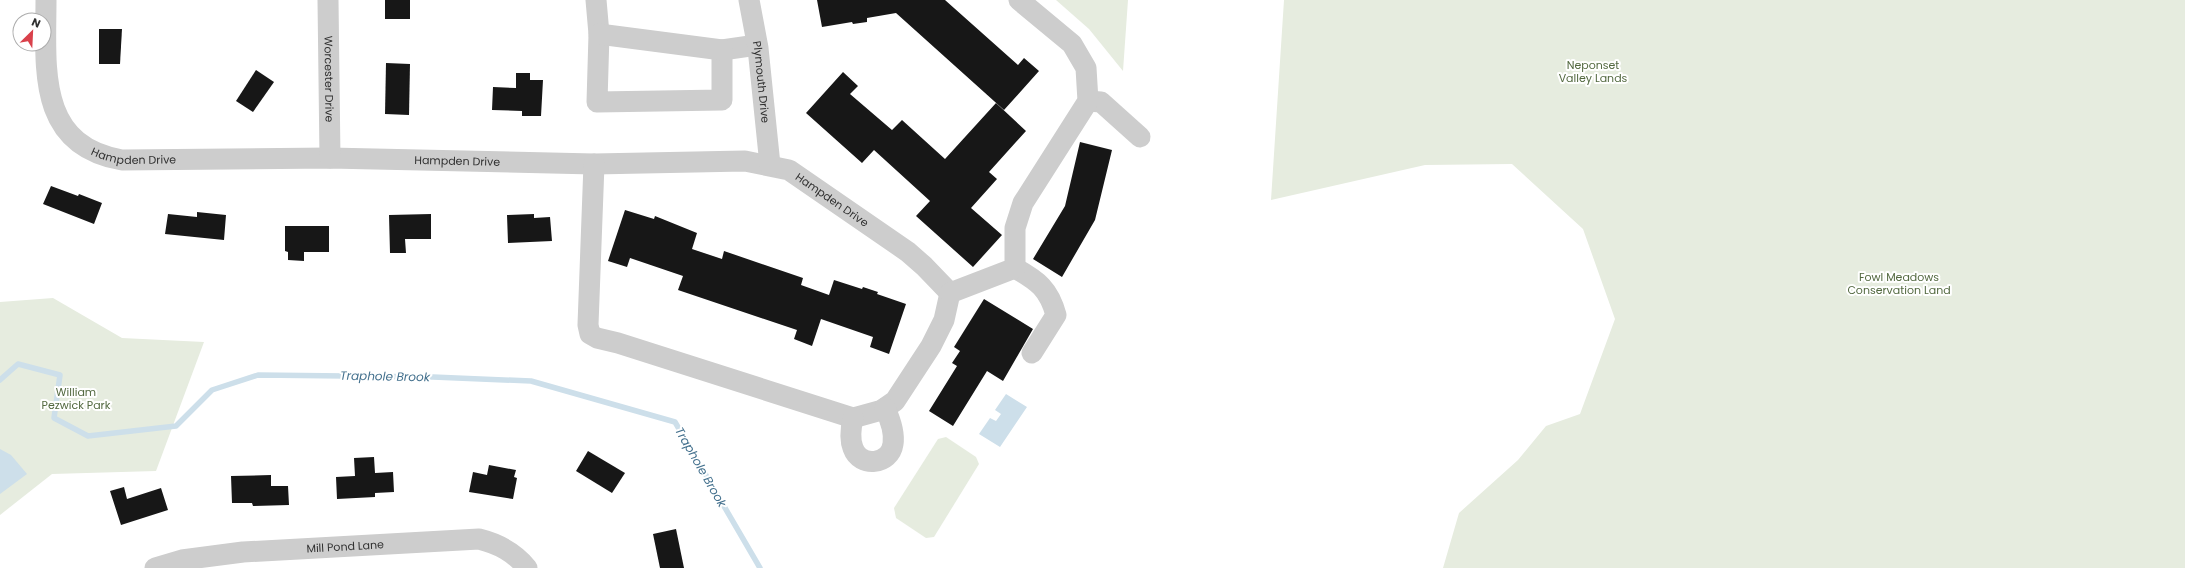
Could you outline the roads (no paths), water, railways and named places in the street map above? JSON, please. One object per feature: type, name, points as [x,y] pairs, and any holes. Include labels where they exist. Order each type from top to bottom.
[{"type":"street","name":"Hampden Drive","points":[[46,0],[46,47],[50,93],[61,123],[69,134],[83,147],[107,158],[122,160],[330,158],[594,164],[745,161],[770,165],[789,170],[908,252],[950,293]]},
{"type":"street","name":"Worcester Drive","points":[[328,0],[330,158]]},
{"type":"street","points":[[596,0],[599,34],[597,102],[722,100],[722,50]]},
{"type":"street","name":"Plymouth Drive","points":[[749,0],[757,45],[770,165]]},
{"type":"street","points":[[1015,268],[1015,228],[1023,202],[1088,101],[1086,68],[1072,44],[1019,0]]},
{"type":"street","points":[[599,34],[722,50],[757,45]]},
{"type":"street","points":[[1088,101],[1101,102],[1140,137]]},
{"type":"street","points":[[594,164],[588,325],[590,334],[597,338],[618,343],[852,418],[885,408],[895,401],[931,346],[944,320],[950,293],[1015,268]]},
{"type":"street","points":[[1015,268],[1035,280],[1052,300],[1056,316],[1032,353]]},
{"type":"street","points":[[852,418],[850,430],[853,450],[866,462],[879,461],[890,451],[893,444],[890,421],[885,408]]},
{"type":"street","name":"Mill Pond Lane","points":[[155,568],[182,560],[242,552],[479,539],[498,544],[520,560],[527,568]]},
{"type":"water","points":[[1006,394],[1027,407],[1000,447],[979,434],[990,418],[996,421],[1001,414],[995,410]]},
{"type":"water","points":[[0,449],[11,455],[27,474],[0,494]]},
{"type":"waterway","name":"Traphole Brook","points":[[0,380],[18,364],[60,375],[54,418],[88,436],[176,426],[212,390],[258,375],[433,377],[531,381],[675,422],[760,568]]},
{"type":"park label","name":"Neponset Valley Lands","points":[[1593,71]]},
{"type":"park label","name":"Fowl Meadows Conservation Land","points":[[1899,283]]},
{"type":"park label","name":"William Pezwick Park","points":[[76,398]]}]
